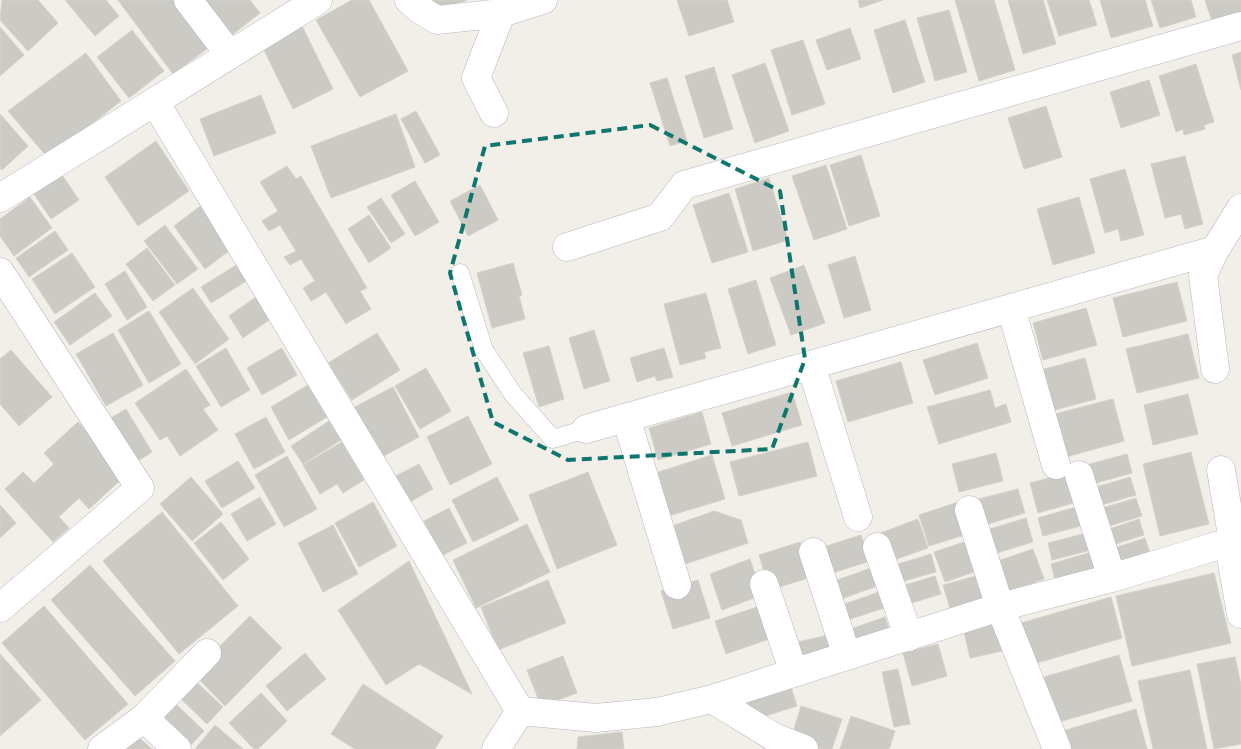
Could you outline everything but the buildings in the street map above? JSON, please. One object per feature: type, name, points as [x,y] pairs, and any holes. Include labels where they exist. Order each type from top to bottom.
[{"type":"street","points":[[188,0],[230,55]]},
{"type":"street","points":[[0,198],[318,0]]},
{"type":"street","points":[[409,0],[437,20],[500,14],[543,0]]},
{"type":"street","points":[[494,113],[476,78],[500,14]]},
{"type":"street","points":[[567,247],[660,217],[684,185],[1241,26]]},
{"type":"street","points":[[155,102],[520,711]]},
{"type":"street","points":[[1215,369],[1204,275],[1215,250],[1241,208]]},
{"type":"street","points":[[586,429],[1215,250]]},
{"type":"street","points":[[0,272],[140,488],[0,608]]},
{"type":"street","points":[[1011,308],[1067,470],[1112,578]]},
{"type":"street","points":[[811,365],[858,517]]},
{"type":"street","points":[[626,418],[677,585]]},
{"type":"street","points":[[1221,470],[1235,550],[1241,614]]},
{"type":"street","points":[[969,510],[1000,607],[1057,749]]},
{"type":"street","points":[[877,547],[909,636]]},
{"type":"street","points":[[520,711],[596,718],[657,712],[712,700],[1000,607],[1112,578],[1235,550]]},
{"type":"street","points":[[813,552],[847,656]]},
{"type":"street","points":[[764,584],[794,673]]},
{"type":"street","points":[[102,749],[144,718],[206,653]]},
{"type":"street","points":[[712,700],[774,736],[804,749]]},
{"type":"street","points":[[496,749],[520,711]]},
{"type":"street","points":[[144,718],[178,749]]},
{"type":"lane","points":[[460,273],[484,350],[513,394],[553,439],[586,429]]},
{"type":"highlighted area","points":[[650,125],[780,191],[805,359],[772,449],[568,460],[493,422],[450,273],[485,146]]}]
